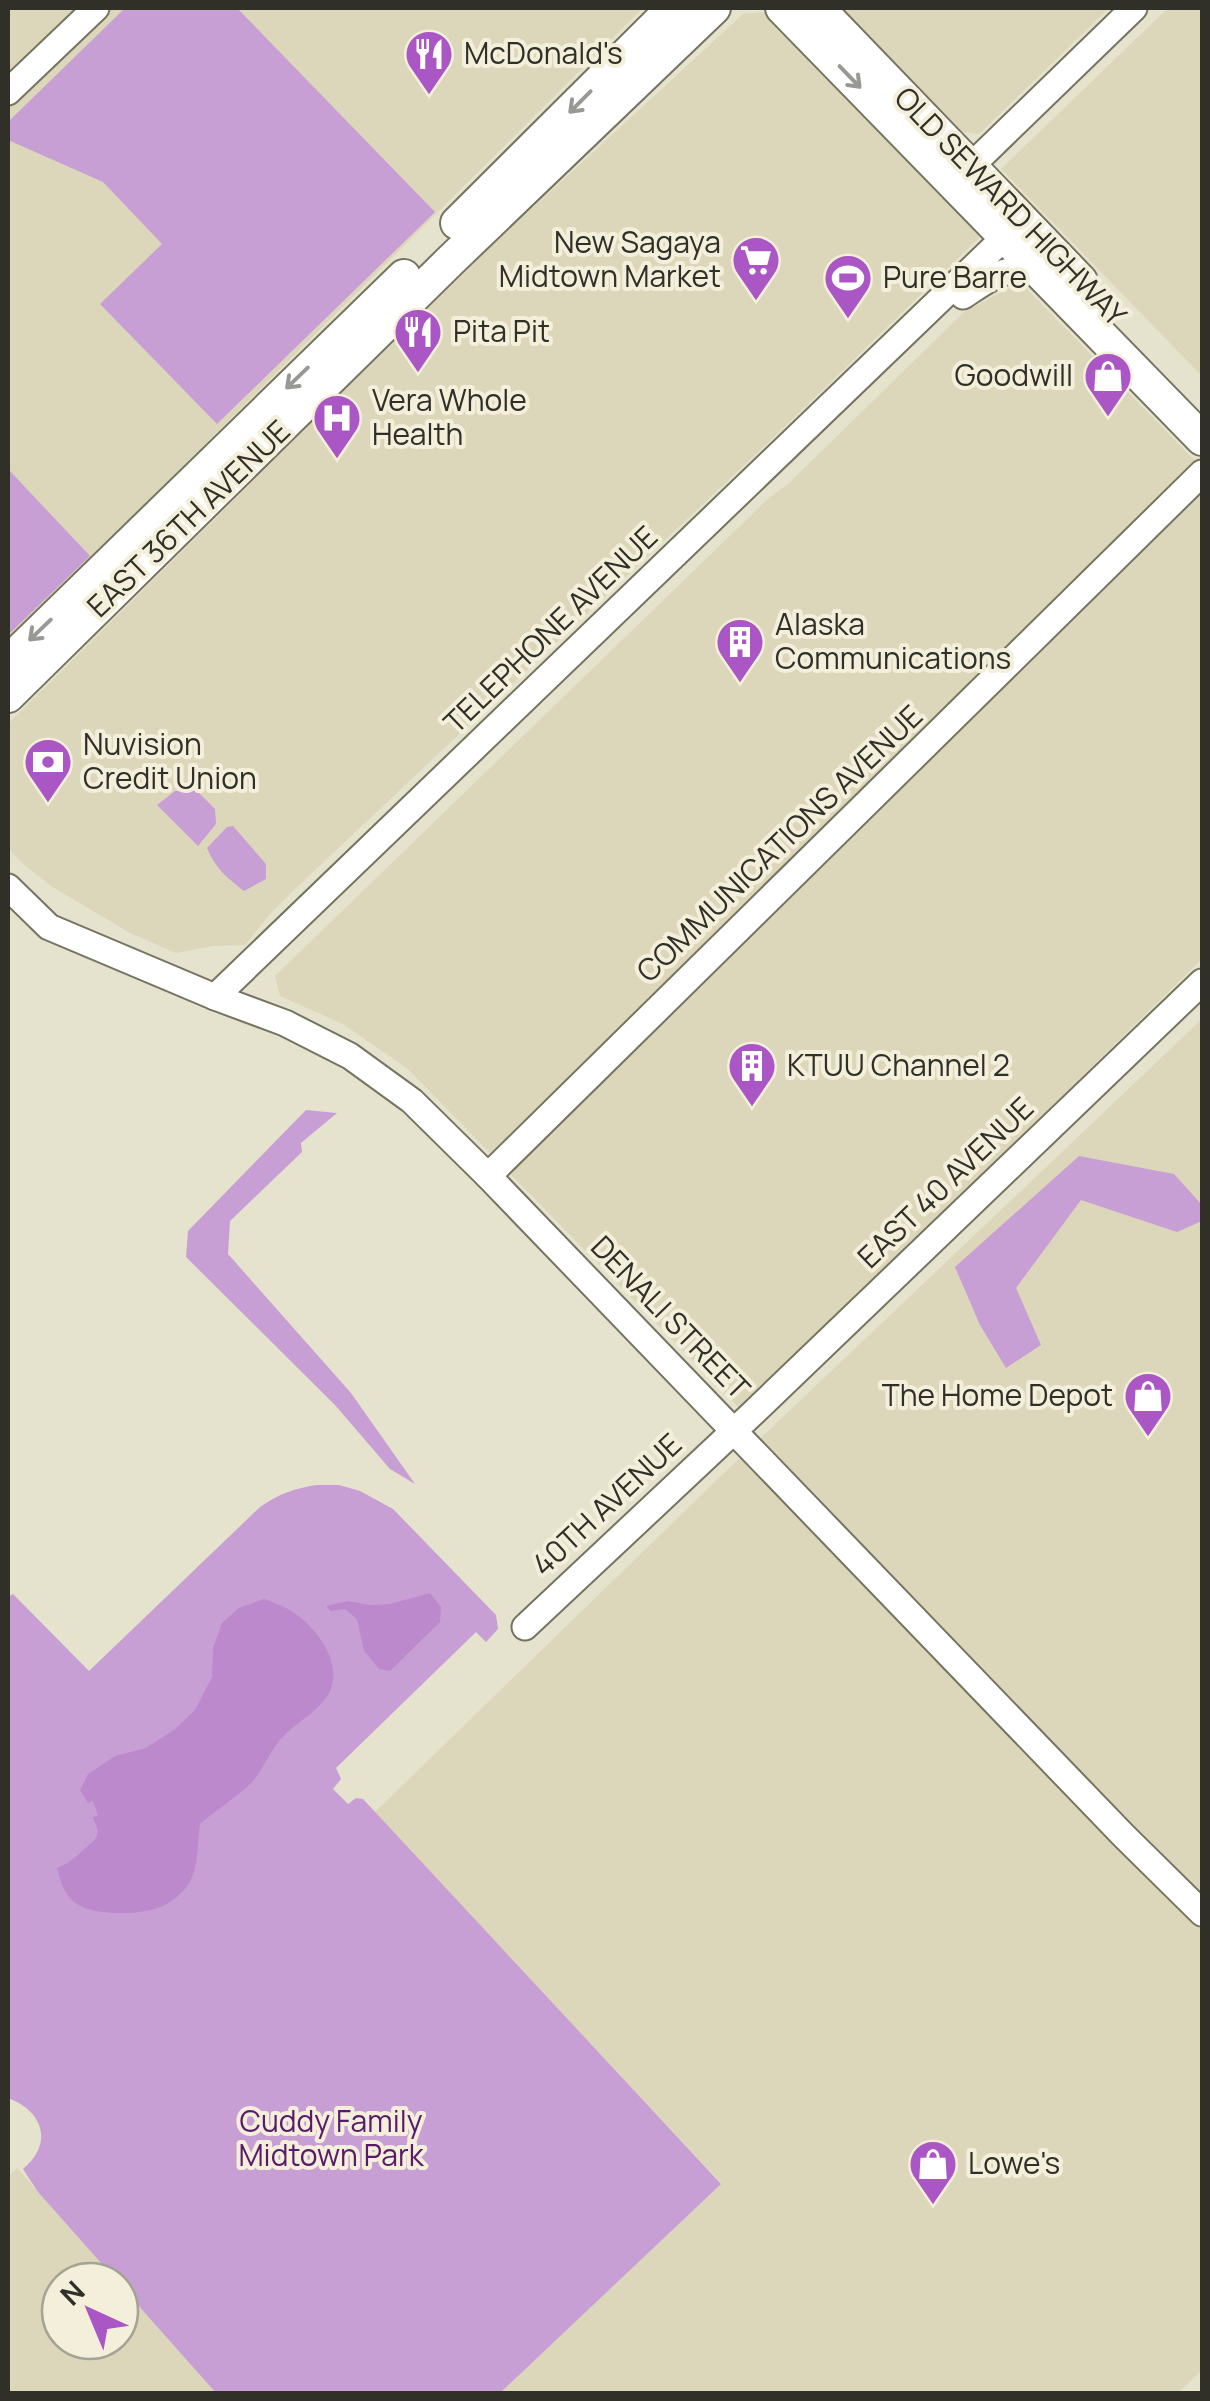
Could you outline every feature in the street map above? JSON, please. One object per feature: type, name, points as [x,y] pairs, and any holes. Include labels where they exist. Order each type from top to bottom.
[{"type":"main road","name":"EAST 36TH AVENUE","points":[[8,662],[673,8]]},
{"type":"main road","name":"EAST 36TH AVENUE","points":[[8,696],[714,8]]},
{"type":"main road","name":"OLD SEWARD HIGHWAY","points":[[782,8],[1202,439]]},
{"type":"main road","name":"OLD SEWARD HIGHWAY","points":[[818,8],[1202,406]]},
{"type":"main road","points":[[1005,237],[1032,244],[1065,277],[1104,304]]},
{"type":"main road","points":[[346,365],[346,352],[433,264],[438,242]]},
{"type":"street","points":[[8,92],[96,8]]},
{"type":"street","points":[[971,166],[1134,8]]},
{"type":"street","name":"TELEPHONE AVENUE","points":[[215,997],[1005,237]]},
{"type":"street","name":"TELEPHONE AVENUE","points":[[932,310],[947,306],[992,276],[1023,267],[1043,273]]},
{"type":"street","name":"COMMUNICATIONS AVENUE","points":[[488,1176],[1202,473]]},
{"type":"street","name":"DENALI STREET","points":[[8,886],[49,927],[285,1023],[350,1056],[412,1101],[1202,1913]]},
{"type":"street","name":"EAST 40 AVENUE","points":[[734,1431],[1202,982]]},
{"type":"street","name":"40TH AVENUE","points":[[525,1627],[734,1431]]},
{"type":"shaded area","points":[[8,8],[643,8],[8,640]]},
{"type":"shaded area","points":[[834,8],[1109,8],[979,134],[963,132]]},
{"type":"shaded area","points":[[1168,8],[1202,8],[1202,376],[1001,169]]},
{"type":"shaded area","points":[[764,12],[982,235],[295,889],[245,945],[176,953],[130,933],[51,886],[21,862],[8,848],[8,724],[473,263],[743,14]]},
{"type":"shaded area","points":[[1020,282],[1202,468],[1202,959],[739,1408],[408,1069],[343,1024],[280,996],[275,976],[964,312]]},
{"type":"shaded area","points":[[1202,1019],[1202,2370],[1178,2393],[500,2393],[721,2183],[374,1813],[725,1472]]},
{"type":"shaded area","points":[[430,1593],[441,1607],[440,1622],[390,1671],[379,1669],[364,1651],[357,1619],[345,1609],[331,1611],[326,1606],[348,1601],[390,1604]]},
{"type":"shaded area","points":[[264,1599],[296,1614],[323,1643],[333,1667],[326,1698],[280,1740],[249,1785],[200,1824],[194,1871],[188,1885],[174,1899],[156,1909],[132,1913],[93,1910],[74,1902],[57,1868],[77,1855],[97,1834],[92,1817],[98,1816],[93,1801],[88,1803],[80,1790],[88,1774],[115,1756],[146,1748],[195,1710],[212,1677],[213,1648],[222,1623],[239,1608]]},
{"type":"shaded area","points":[[17,2168],[99,2261],[40,2261],[40,2361],[140,2361],[140,2308],[216,2393],[8,2393],[8,2177]]},
{"type":"green space","points":[[125,8],[237,8],[435,212],[217,424],[100,304],[162,244],[103,182],[8,140],[8,122]]},
{"type":"green space","points":[[8,469],[90,556],[8,635]]},
{"type":"green space","points":[[175,791],[197,791],[215,809],[216,824],[198,846],[157,805]]},
{"type":"green space","points":[[233,826],[266,864],[266,879],[244,891],[222,872],[207,848],[227,827]]},
{"type":"green space","points":[[306,1110],[337,1113],[301,1143],[302,1152],[230,1221],[228,1254],[351,1393],[415,1484],[390,1469],[335,1405],[186,1257],[188,1231]]},
{"type":"green space","points":[[1079,1156],[1174,1174],[1202,1205],[1202,1221],[1177,1232],[1081,1200],[1016,1288],[1041,1345],[1006,1368],[980,1325],[955,1267]]},
{"type":"green space","name":"Cuddy Family Midtown Park","points":[[339,1485],[360,1491],[393,1509],[496,1615],[498,1629],[486,1642],[476,1632],[336,1768],[341,1779],[333,1789],[348,1804],[356,1798],[363,1799],[721,2184],[500,2393],[216,2393],[140,2308],[140,2261],[99,2261],[38,2192],[23,2169],[39,2149],[41,2139],[36,2119],[8,2098],[8,1593],[89,1671],[260,1507],[301,1488]]},
{"type":"place","name":"McDonald's","points":[[429,96]]},
{"type":"place","name":"New Sagaya Midtown Market","points":[[756,302]]},
{"type":"place","name":"Pure Barre","points":[[848,320]]},
{"type":"place","name":"Pita Pit","points":[[418,374]]},
{"type":"place","name":"Goodwill","points":[[1108,418]]},
{"type":"place","name":"Vera Whole Health","points":[[337,460]]},
{"type":"place","name":"Alaska Communications","points":[[740,684]]},
{"type":"place","name":"Nuvision Credit Union","points":[[48,804]]},
{"type":"place","name":"KTUU Channel 2","points":[[752,1108]]},
{"type":"place","name":"The Home Depot","points":[[1148,1438]]},
{"type":"place","name":"Lowe's","points":[[933,2206]]}]
